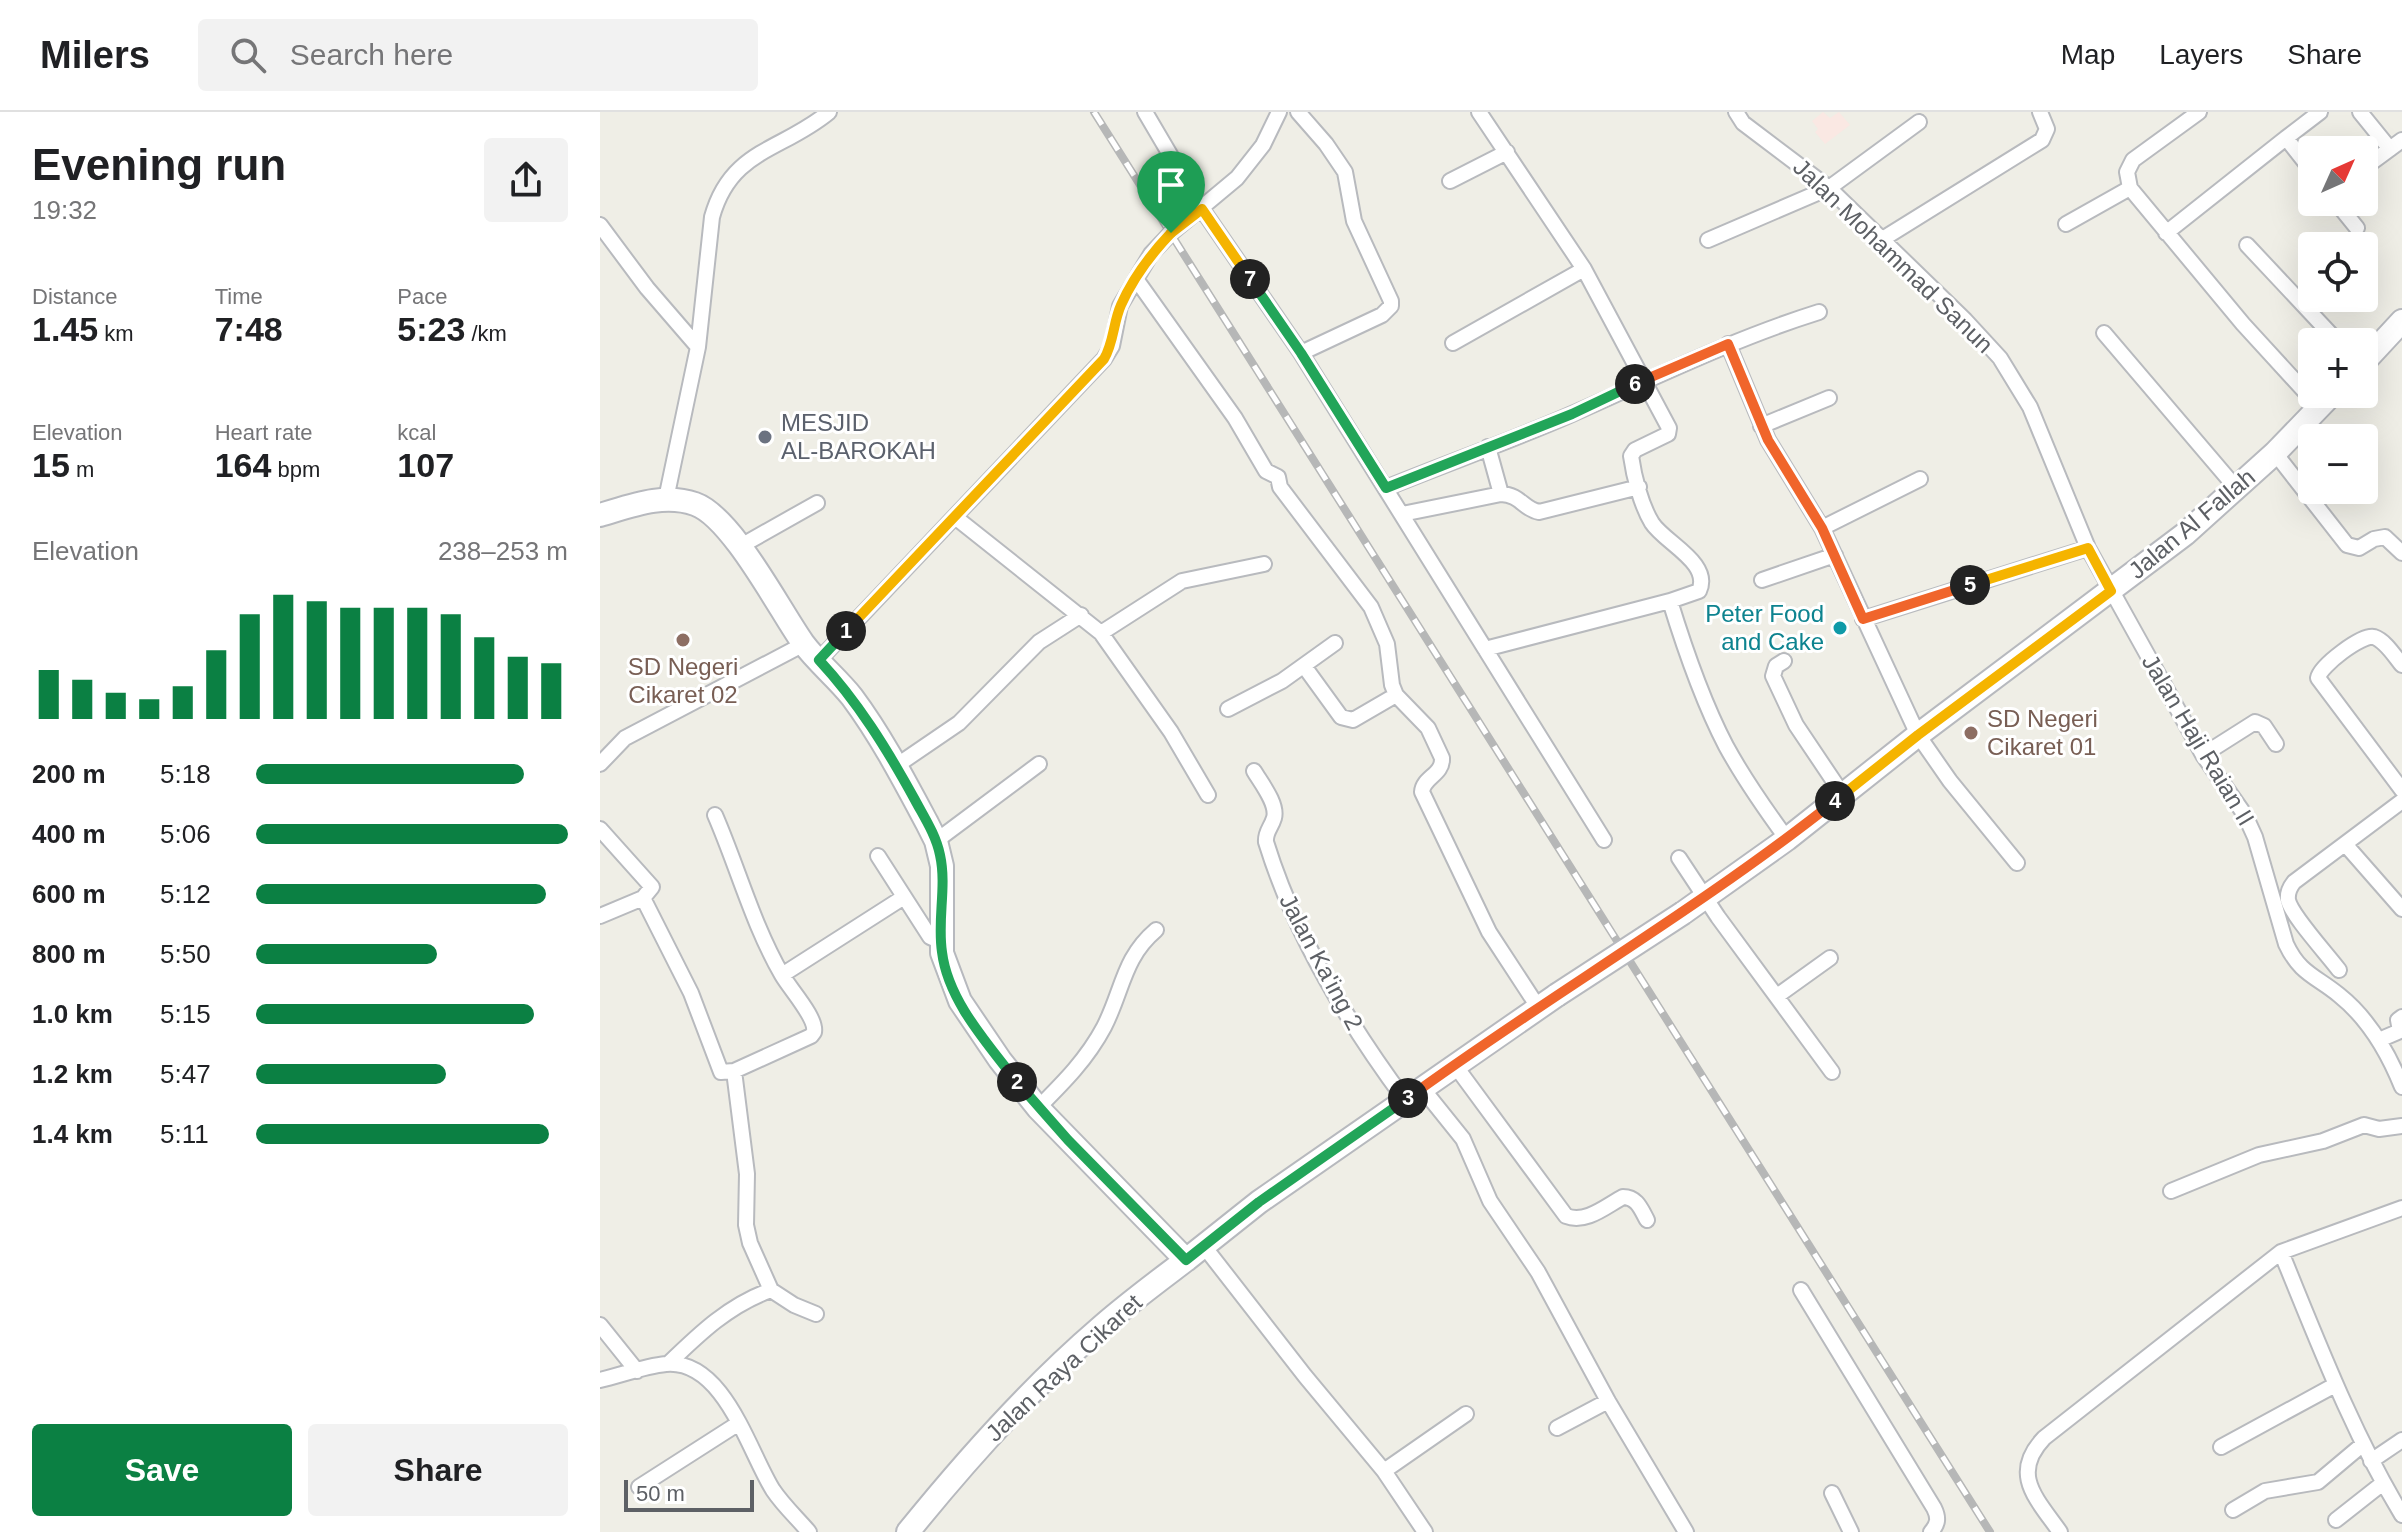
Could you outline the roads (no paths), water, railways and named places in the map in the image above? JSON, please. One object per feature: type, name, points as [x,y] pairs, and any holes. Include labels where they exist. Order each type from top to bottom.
[{"type":"street","points":[[666,499],[698,347],[712,217],[717,198],[729,178],[750,159],[829,112]]},
{"type":"street","points":[[1145,112],[1202,209],[1301,353],[1604,840]]},
{"type":"street","points":[[600,764],[625,738],[811,652],[955,517],[1104,359],[1112,346],[1120,306],[1151,254],[1171,233],[1237,178],[1263,145],[1279,112]]},
{"type":"street","points":[[1298,112],[1345,172],[1354,221],[1391,301],[1391,306],[1382,315],[1301,353]]},
{"type":"street","points":[[1479,112],[1584,269],[1669,430],[1668,434],[1633,453],[1631,460],[1646,510],[1657,530],[1691,560],[1699,572],[1701,587],[1699,591],[1670,601],[1485,649]]},
{"type":"street","name":"Jalan Mohammad Sanun","points":[[1736,112],[1743,123],[1829,188],[2000,358],[2030,407],[2088,548],[2111,591]]},
{"type":"street","points":[[1881,240],[2042,140],[2047,129],[2040,112]]},
{"type":"street","points":[[2166,233],[2320,112]]},
{"type":"street","points":[[2360,112],[2396,144],[2378,158]]},
{"type":"street","points":[[2196,113],[2133,160],[2127,172],[2130,188],[2243,324],[2298,374]]},
{"type":"street","points":[[1708,240],[1829,188],[1919,122]]},
{"type":"street","points":[[2286,138],[2298,153]]},
{"type":"street","points":[[1450,181],[1507,152]]},
{"type":"street","points":[[2066,224],[2130,188]]},
{"type":"street","points":[[2347,216],[2357,228]]},
{"type":"street","points":[[600,225],[647,288],[698,347]]},
{"type":"street","points":[[2247,245],[2325,328]]},
{"type":"street","points":[[1453,343],[1584,269]]},
{"type":"street","points":[[1136,279],[1235,418],[1266,471],[1278,477],[1280,487],[1371,607],[1387,644],[1396,695],[1428,728],[1442,758],[1439,772],[1421,788],[1425,798],[1489,932],[1548,1001]]},
{"type":"street","points":[[1386,488],[1572,414],[1728,344],[1819,312]]},
{"type":"street","points":[[2378,349],[2400,328]]},
{"type":"street","points":[[2104,333],[2237,489]]},
{"type":"street","points":[[1728,344],[1761,426],[1822,528],[1918,735],[1950,781],[2017,863]]},
{"type":"street","points":[[1761,426],[1829,398]]},
{"type":"street","name":"Jalan Al Fallah","points":[[1194,1252],[1259,1202],[1454,1064],[1683,913],[1787,839],[1918,735],[2185,534],[2237,489],[2318,408]]},
{"type":"street","points":[[1488,447],[1501,494]]},
{"type":"street","points":[[2275,453],[2347,545],[2359,548],[2374,539],[2385,537],[2402,553]]},
{"type":"street","points":[[1822,528],[1920,479]]},
{"type":"street","points":[[1402,514],[1501,494],[1515,496],[1533,511],[1539,512],[1639,487]]},
{"type":"street","points":[[600,515],[646,501],[666,499],[696,504],[718,518],[811,652],[850,694],[896,766],[936,841],[943,887],[941,942],[945,966],[960,1001],[992,1049],[1038,1108],[1194,1252],[1305,1376],[1384,1471],[1425,1532]]},
{"type":"street","points":[[739,547],[817,503]]},
{"type":"street","points":[[955,517],[1101,633],[1171,732],[1208,795]]},
{"type":"street","points":[[1863,619],[2088,548]]},
{"type":"street","points":[[1762,580],[1835,555]]},
{"type":"street","points":[[1101,633],[1182,581],[1264,564]]},
{"type":"street","name":"Jalan Haji Raian II","points":[[2111,591],[2203,755],[2245,815],[2255,837],[2286,944],[2294,961],[2307,974],[2339,995],[2379,1040],[2402,1087]]},
{"type":"street","points":[[1670,601],[1690,665],[1725,743],[1755,794],[1787,839]]},
{"type":"street","points":[[896,766],[959,723],[1039,642],[1081,615]]},
{"type":"street","points":[[2402,665],[2384,644],[2373,637],[2363,638],[2321,669],[2318,678],[2402,790]]},
{"type":"street","points":[[1228,709],[1282,681],[1335,643]]},
{"type":"street","points":[[1784,661],[1776,666],[1773,676],[1796,725],[1843,795]]},
{"type":"street","points":[[1304,666],[1341,717],[1353,720],[1396,695]]},
{"type":"street","points":[[2203,755],[2255,722],[2264,726],[2276,744]]},
{"type":"street","points":[[936,841],[1039,764]]},
{"type":"street","name":"Jalan Ka'ing 2","points":[[1254,771],[1274,807],[1274,819],[1267,830],[1266,842],[1292,916],[1355,1029],[1414,1094],[1463,1139],[1490,1201],[1538,1272],[1608,1401],[1686,1532]]},
{"type":"street","points":[[2339,970],[2292,909],[2287,895],[2294,882],[2402,801]]},
{"type":"street","points":[[643,898],[691,993],[719,1069],[725,1074],[811,1036],[816,1027],[782,975],[760,932],[715,815]]},
{"type":"street","points":[[600,829],[650,882],[650,891],[643,898],[600,916]]},
{"type":"street","points":[[2345,844],[2402,909]]},
{"type":"street","points":[[878,856],[930,937],[941,942]]},
{"type":"street","points":[[1679,858],[1832,1072]]},
{"type":"street","points":[[782,975],[904,897]]},
{"type":"street","points":[[1038,1108],[1081,1065],[1104,1026],[1126,967],[1135,951],[1156,930]]},
{"type":"street","points":[[1777,996],[1830,958]]},
{"type":"street","points":[[2379,1040],[2400,1031],[2398,1020],[2402,1017]]},
{"type":"street","points":[[1454,1064],[1566,1216],[1585,1218],[1623,1197],[1629,1197],[1638,1204],[1647,1220]]},
{"type":"street","points":[[734,1071],[747,1174],[746,1225],[750,1243],[771,1290],[794,1305],[816,1314]]},
{"type":"street","points":[[2171,1191],[2259,1155],[2323,1141],[2364,1125],[2379,1129],[2402,1126]]},
{"type":"street","points":[[2060,1532],[2028,1482],[2026,1466],[2032,1451],[2077,1411],[2281,1252],[2402,1208]]},
{"type":"street","name":"Jalan Raya Cikaret","points":[[908,1532],[971,1456],[1031,1393],[1101,1327],[1194,1252]]},
{"type":"street","points":[[2281,1252],[2362,1445],[2402,1515]]},
{"type":"street","points":[[668,1364],[721,1314],[745,1299],[771,1290]]},
{"type":"street","points":[[1801,1290],[1938,1515],[1931,1532]]},
{"type":"street","points":[[600,1325],[637,1371]]},
{"type":"street","points":[[600,1380],[668,1364],[690,1369],[707,1379],[722,1395],[739,1423],[774,1491],[809,1532]]},
{"type":"street","points":[[2221,1447],[2335,1385]]},
{"type":"street","points":[[1557,1428],[1608,1401]]},
{"type":"street","points":[[1384,1471],[1466,1414]]},
{"type":"street","points":[[639,1487],[739,1423]]},
{"type":"street","points":[[2371,1461],[2402,1440]]},
{"type":"street","points":[[2233,1510],[2265,1491],[2318,1482],[2362,1445]]},
{"type":"street","points":[[2336,1520],[2383,1483]]},
{"type":"street","points":[[1832,1493],[1851,1532]]},
{"type":"railway","points":[[1094,112],[1990,1532]]},
{"type":"place","name":"MESJID AL-BAROKAH","points":[[765,437]]},
{"type":"place","name":"Peter Food and Cake","points":[[1840,628]]},
{"type":"place","name":"SD Negeri Cikaret 02","points":[[683,640]]},
{"type":"place","name":"SD Negeri Cikaret 01","points":[[1971,733]]}]
